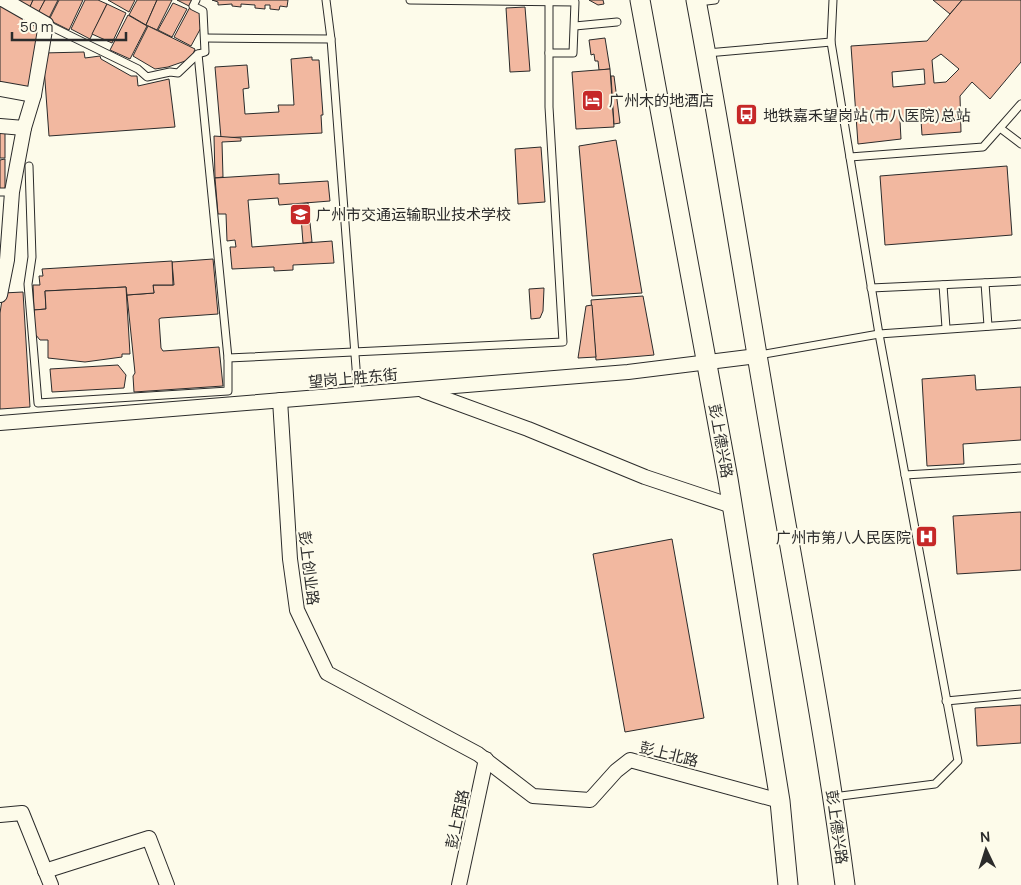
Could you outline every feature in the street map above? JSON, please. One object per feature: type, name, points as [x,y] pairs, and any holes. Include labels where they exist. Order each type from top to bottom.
[{"type":"street","points":[[0,295],[7,260],[6,192],[34,95],[46,24],[4,0]]},
{"type":"street","name":"彭上德兴路","points":[[640,0],[708,364],[732,506],[780,801],[788,885]]},
{"type":"street","name":"彭上德兴路","points":[[696,1],[732,197],[756,356],[833,797],[845,883]]},
{"type":"street","points":[[0,90],[34,95]]},
{"type":"street","points":[[0,126],[24,128]]},
{"type":"street","name":"望岗上胜东街","points":[[0,424],[708,364],[756,356]]},
{"type":"street","points":[[419,389],[528,429],[654,481],[732,506]]},
{"type":"street","name":"彭上创业路","points":[[280,400],[290,558],[297,610],[327,674],[486,759]]},
{"type":"street","name":"彭上北路","points":[[486,759],[533,796],[590,800],[616,771],[630,760],[780,801]]},
{"type":"street","name":"彭上西路","points":[[459,885],[486,759]]},
{"type":"street","points":[[0,815],[22,813],[51,885]]},
{"type":"street","points":[[45,871],[149,838],[167,885]]},
{"type":"lane","points":[[46,24],[138,69],[147,77],[170,72],[178,73],[198,54],[205,52],[203,11],[193,6],[196,0]]},
{"type":"lane","points":[[326,0],[331,39],[358,394]]},
{"type":"lane","points":[[410,0],[575,2],[574,52],[549,53]]},
{"type":"lane","points":[[696,1],[715,0]]},
{"type":"lane","points":[[833,0],[831,42],[871,288],[958,761],[935,784],[833,797]]},
{"type":"lane","points":[[228,358],[563,342],[549,108],[549,1]]},
{"type":"lane","points":[[575,26],[617,22]]},
{"type":"lane","points":[[205,38],[331,39]]},
{"type":"lane","points":[[706,53],[831,42]]},
{"type":"lane","points":[[29,166],[32,258],[28,284],[38,403],[228,391],[228,358],[198,54]]},
{"type":"lane","points":[[850,157],[983,147],[1021,104]]},
{"type":"lane","points":[[1000,128],[1021,144]]},
{"type":"lane","points":[[871,288],[1021,281]]},
{"type":"lane","points":[[985,283],[988,326]]},
{"type":"lane","points":[[943,285],[946,328]]},
{"type":"lane","points":[[756,356],[879,334],[1021,324]]},
{"type":"lane","points":[[905,475],[1021,468]]},
{"type":"lane","points":[[946,701],[1021,694]]},
{"type":"building","points":[[0,0],[43,27],[34,89],[0,83]]},
{"type":"building","points":[[8,0],[33,0],[28,12]]},
{"type":"building","points":[[33,0],[45,0],[38,14],[29,9]]},
{"type":"building","points":[[45,0],[58,0],[49,18],[38,13]]},
{"type":"building","points":[[59,0],[83,0],[69,30],[49,20]]},
{"type":"building","points":[[85,0],[98,0],[107,4],[90,39],[71,29]]},
{"type":"building","points":[[108,0],[135,0],[129,12]]},
{"type":"building","points":[[137,0],[157,0],[146,25],[129,15]]},
{"type":"building","points":[[157,0],[172,0],[157,30],[146,25]]},
{"type":"building","points":[[177,0],[194,0],[191,7]]},
{"type":"building","points":[[212,0],[288,0],[287,7],[280,6],[279,10],[270,9],[270,5],[265,5],[265,9],[255,8],[255,5],[241,4],[241,7],[232,6],[232,4],[218,5],[218,2]]},
{"type":"building","points":[[589,0],[603,0],[604,4],[598,5]]},
{"type":"building","points":[[933,0],[962,0],[950,14]]},
{"type":"building","points":[[962,0],[1021,0],[1021,62],[990,99],[972,82],[960,96],[961,132],[922,135],[921,120],[900,121],[901,139],[858,144],[851,46],[927,41]],"holes":[[[941,54],[959,69],[946,82],[934,83],[932,60]],[[924,69],[925,84],[893,87],[892,72]]]},
{"type":"building","points":[[173,3],[187,9],[172,37],[158,30]]},
{"type":"building","points":[[107,4],[126,13],[112,43],[92,34]]},
{"type":"building","points":[[190,7],[202,13],[203,24],[191,46],[174,37]]},
{"type":"building","points":[[525,7],[530,71],[510,72],[506,8]]},
{"type":"building","points":[[128,15],[147,26],[130,59],[110,50]]},
{"type":"building","points":[[148,26],[195,49],[191,59],[168,67],[155,69],[133,56]]},
{"type":"building","points":[[605,38],[610,69],[599,70],[598,61],[595,61],[594,54],[591,55],[589,40]]},
{"type":"building","points":[[84,52],[85,58],[100,56],[101,59],[131,76],[137,76],[138,86],[169,79],[175,127],[49,136],[43,53]]},
{"type":"building","points":[[312,57],[312,60],[319,60],[323,115],[321,115],[322,133],[221,138],[215,67],[247,65],[249,88],[243,89],[245,114],[279,112],[278,105],[294,105],[291,59]]},
{"type":"building","name":"广州木的地酒店","points":[[610,69],[614,127],[576,129],[572,72]]},
{"type":"building","points":[[611,76],[614,76],[620,123],[614,124]]},
{"type":"building","points":[[0,129],[5,129],[5,158],[0,158]]},
{"type":"building","points":[[214,136],[241,138],[241,141],[222,142],[223,177],[215,178]]},
{"type":"building","points":[[616,140],[642,293],[592,296],[579,146]]},
{"type":"building","points":[[541,147],[545,202],[518,204],[515,149]]},
{"type":"building","points":[[5,159],[5,189],[0,189],[0,160]]},
{"type":"building","points":[[1007,166],[1012,235],[885,245],[880,176]]},
{"type":"building","points":[[279,174],[279,184],[328,181],[330,201],[279,205],[278,198],[248,200],[252,247],[332,241],[334,263],[293,265],[293,270],[274,271],[274,267],[232,269],[230,247],[236,247],[235,240],[227,241],[226,214],[218,214],[215,178]]},
{"type":"building","points":[[308,203],[312,242],[303,243],[300,204]]},
{"type":"building","points":[[213,259],[218,314],[159,319],[161,348],[163,351],[219,347],[223,386],[134,392],[133,376],[135,373],[127,295],[154,293],[153,285],[174,285],[172,262]]},
{"type":"building","points":[[172,261],[173,285],[153,285],[154,293],[127,295],[126,287],[45,291],[46,309],[34,310],[33,285],[40,285],[39,276],[43,276],[42,269]]},
{"type":"building","points":[[126,287],[130,354],[122,354],[122,357],[85,362],[48,358],[48,340],[40,340],[35,334],[34,310],[46,309],[45,291]]},
{"type":"building","points":[[544,288],[543,311],[540,318],[531,319],[529,289]]},
{"type":"building","points":[[23,292],[30,407],[0,409],[0,313],[3,293]]},
{"type":"building","points":[[643,296],[654,355],[596,360],[591,300]]},
{"type":"building","points":[[592,305],[596,357],[578,358],[586,306]]},
{"type":"building","points":[[118,365],[126,375],[124,388],[52,392],[50,369]]},
{"type":"building","points":[[975,375],[976,390],[1021,387],[1021,440],[963,444],[964,464],[927,466],[922,379]]},
{"type":"building","points":[[1021,512],[1021,570],[957,574],[953,516]]},
{"type":"building","points":[[672,539],[704,718],[625,732],[593,554]]},
{"type":"building","points":[[1021,705],[1021,743],[977,746],[975,708]]},
{"type":"place","name":"广州木的地酒店","points":[[593,100]]},
{"type":"place","name":"地铁嘉禾望岗站(市八医院)总站","points":[[747,115]]},
{"type":"place","name":"广州市交通运输职业技术学校","points":[[300,214]]},
{"type":"place","name":"广州市第八人民医院","points":[[927,537]]}]
